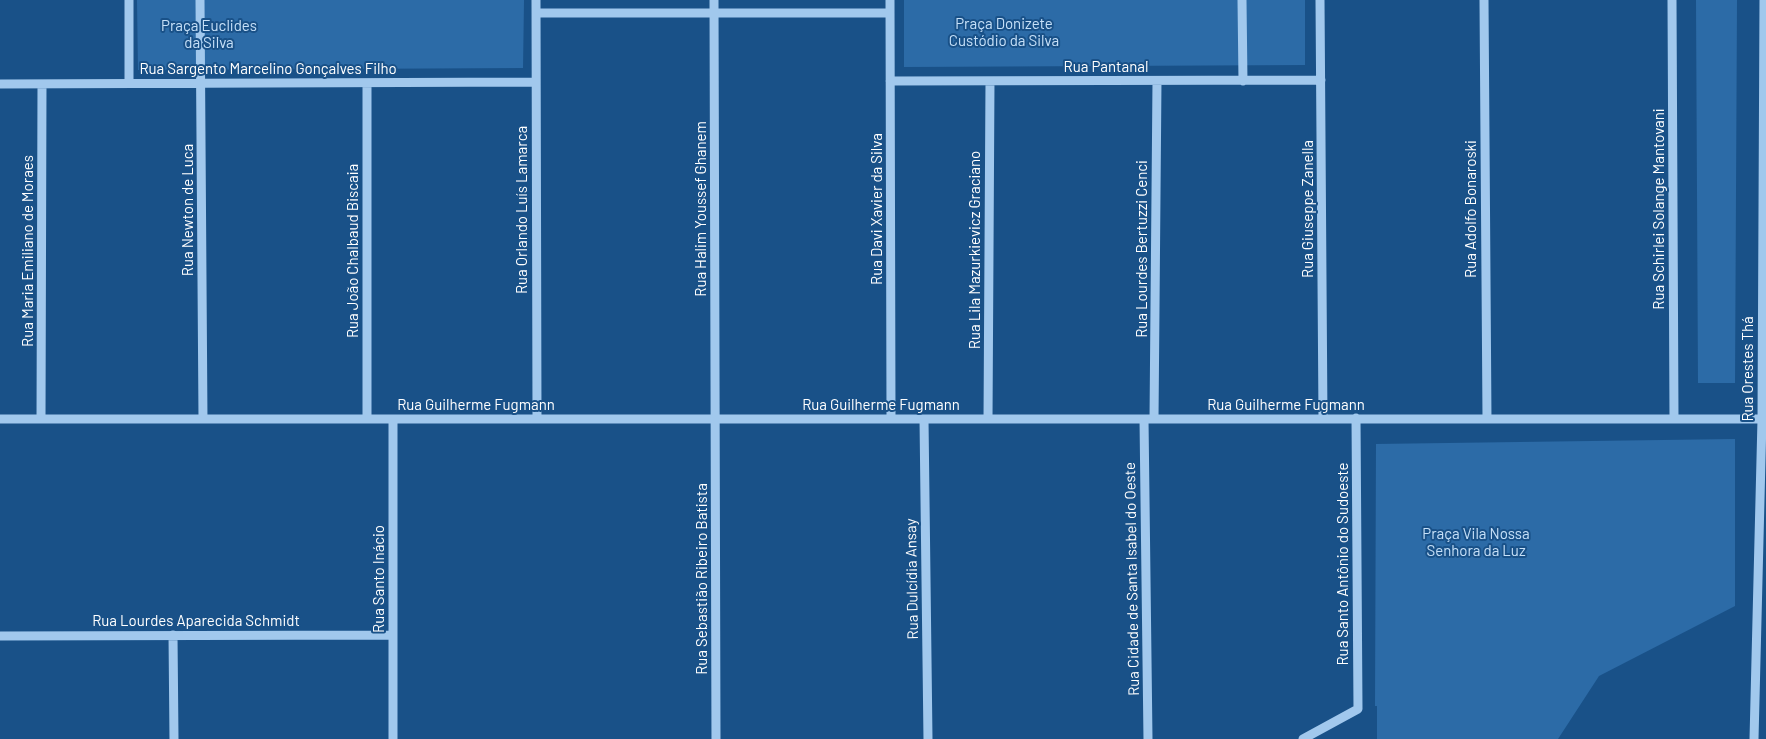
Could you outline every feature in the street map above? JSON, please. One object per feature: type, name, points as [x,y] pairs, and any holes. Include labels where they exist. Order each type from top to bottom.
[{"type":"street","points":[[128,0],[129,84]]},
{"type":"street","name":"Rua Newton de Luca","points":[[200,0],[203,419]]},
{"type":"street","name":"Rua Orlando Luís Lamarca","points":[[536,0],[537,419]]},
{"type":"street","name":"Rua Halim Youssef Ghanem","points":[[714,0],[716,419]]},
{"type":"street","name":"Rua Davi Xavier da Silva","points":[[890,0],[891,419]]},
{"type":"street","points":[[1242,0],[1242,81]]},
{"type":"street","name":"Rua Giuseppe Zanella","points":[[1320,0],[1323,418]]},
{"type":"street","name":"Rua Adolfo Bonaroski","points":[[1484,0],[1487,418]]},
{"type":"street","name":"Rua Schirlei Solange Mantovani","points":[[1672,0],[1674,418]]},
{"type":"street","name":"Rua Orestes Thá","points":[[1754,739],[1762,419],[1764,0]]},
{"type":"street","points":[[536,13],[890,13]]},
{"type":"street","name":"Rua Pantanal","points":[[890,81],[1321,80]]},
{"type":"street","name":"Rua Lila Mazurkievicz Graciano","points":[[988,419],[990,81]]},
{"type":"street","name":"Rua Lourdes Bertuzzi Cenci","points":[[1154,418],[1157,81]]},
{"type":"street","name":"Rua Sargento Marcelino Gonçalves Filho","points":[[0,84],[536,82]]},
{"type":"street","name":"Rua João Chalbaud Biscaia","points":[[367,83],[367,419]]},
{"type":"street","name":"Rua Maria Emiliano de Moraes","points":[[41,419],[42,84]]},
{"type":"street","name":"Rua Cidade de Santa Isabel do Oeste","points":[[1144,418],[1148,739]]},
{"type":"street","name":"Rua Santo Antônio do Sudoeste","points":[[1303,739],[1358,709],[1356,418]]},
{"type":"street","name":"Rua Guilherme Fugmann","points":[[0,419],[1762,419]]},
{"type":"street","name":"Rua Santo Inácio","points":[[393,419],[393,739]]},
{"type":"street","name":"Rua Sebastião Ribeiro Batista","points":[[716,419],[716,739]]},
{"type":"street","name":"Rua Dulcídia Ansay","points":[[924,419],[928,739]]},
{"type":"street","name":"Rua Lourdes Aparecida Schmidt","points":[[0,636],[393,634]]},
{"type":"street","points":[[173,635],[174,739]]},
{"type":"green space","name":"Praça Euclides da Silva","points":[[137,0],[524,0],[523,68],[138,70]]},
{"type":"green space","name":"Praça Donizete Custódio da Silva","points":[[904,0],[1305,0],[1305,65],[904,67]]},
{"type":"green space","points":[[1696,0],[1737,0],[1735,383],[1698,383]]},
{"type":"green space","name":"Praça Vila Nossa Senhora da Luz","points":[[1735,439],[1735,606],[1599,676],[1558,739],[1377,739],[1377,706],[1375,706],[1376,444]]}]
